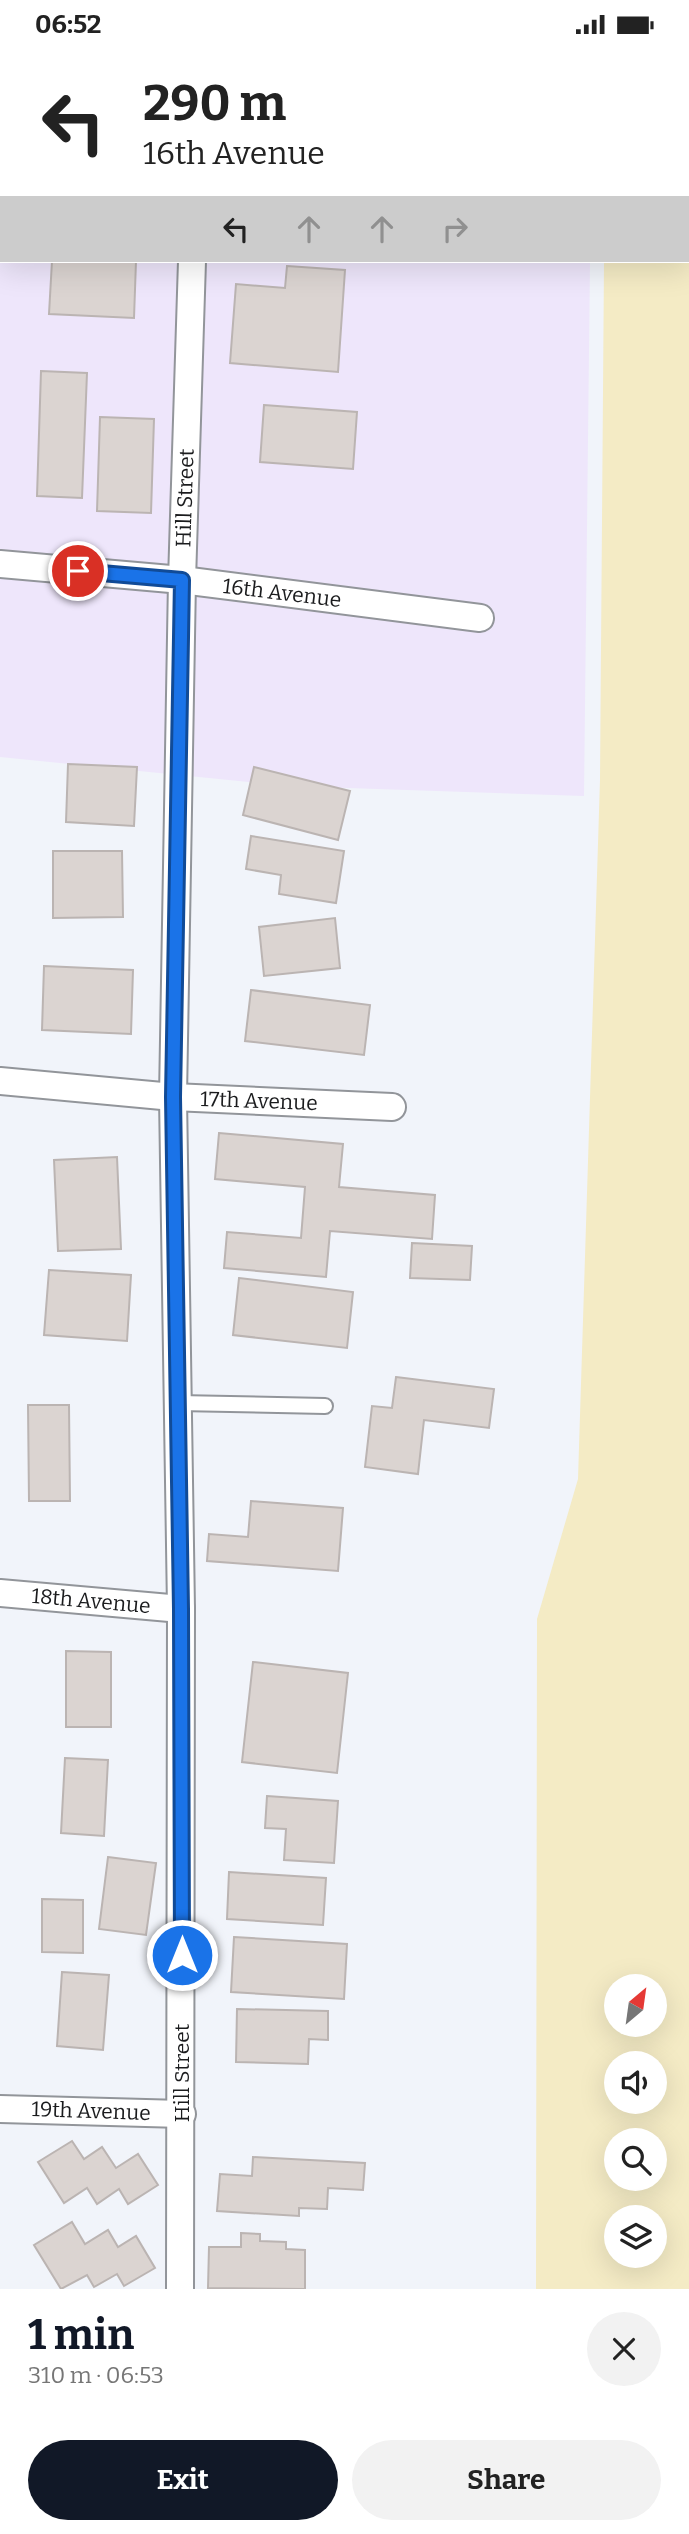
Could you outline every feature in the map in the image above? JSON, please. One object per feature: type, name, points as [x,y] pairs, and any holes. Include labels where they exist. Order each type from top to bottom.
[{"type":"street","name":"Hill Street","points":[[180,2289],[181,1609],[173,1097],[182,580],[192,263]]},
{"type":"street","name":"16th Avenue","points":[[0,564],[182,580],[480,618]]},
{"type":"street","name":"17th Avenue","points":[[0,1081],[173,1097],[392,1107]]},
{"type":"street","name":"18th Avenue","points":[[0,1593],[181,1609]]},
{"type":"street","name":"19th Avenue","points":[[0,2109],[182,2114]]},
{"type":"lane","points":[[178,1403],[325,1406]]},
{"type":"shaded area","points":[[0,263],[590,263],[584,796],[289,786],[0,757]]},
{"type":"sand","points":[[604,263],[689,263],[689,2289],[536,2289],[537,1619],[578,1479],[600,780]]},
{"type":"building","points":[[52,263],[136,263],[134,318],[49,314]]},
{"type":"building","points":[[287,266],[345,270],[338,372],[230,363],[236,284],[285,288]]},
{"type":"building","points":[[41,371],[87,373],[82,498],[37,496]]},
{"type":"building","points":[[264,405],[357,412],[353,469],[260,462]]},
{"type":"building","points":[[100,417],[154,419],[151,513],[97,511]]},
{"type":"building","points":[[68,764],[137,767],[134,826],[66,822]]},
{"type":"building","points":[[254,767],[350,791],[338,840],[243,815]]},
{"type":"building","points":[[251,836],[344,851],[336,903],[279,894],[281,875],[246,869]]},
{"type":"building","points":[[53,851],[122,851],[123,917],[53,918]]},
{"type":"building","points":[[335,918],[340,968],[264,976],[259,927]]},
{"type":"building","points":[[44,966],[133,970],[131,1034],[42,1030]]},
{"type":"building","points":[[251,990],[370,1005],[364,1055],[245,1041]]},
{"type":"building","points":[[219,1133],[343,1144],[339,1187],[435,1195],[432,1239],[330,1231],[326,1277],[224,1268],[227,1232],[301,1238],[305,1187],[215,1179]]},
{"type":"building","points":[[117,1157],[121,1249],[58,1251],[54,1160]]},
{"type":"building","points":[[412,1243],[472,1246],[470,1280],[410,1278]]},
{"type":"building","points":[[49,1270],[131,1275],[127,1341],[44,1335]]},
{"type":"building","points":[[239,1278],[353,1292],[347,1348],[233,1335]]},
{"type":"building","points":[[396,1377],[494,1389],[489,1428],[424,1420],[418,1474],[365,1467],[372,1406],[392,1408]]},
{"type":"building","points":[[28,1405],[69,1405],[70,1501],[29,1501]]},
{"type":"building","points":[[251,1501],[343,1508],[338,1571],[207,1561],[209,1534],[248,1537]]},
{"type":"building","points":[[66,1651],[111,1652],[111,1727],[66,1727]]},
{"type":"building","points":[[253,1662],[348,1673],[337,1773],[242,1762]]},
{"type":"building","points":[[65,1758],[108,1760],[104,1836],[61,1833]]},
{"type":"building","points":[[267,1796],[338,1801],[334,1863],[284,1860],[286,1829],[265,1828]]},
{"type":"building","points":[[108,1857],[156,1863],[146,1935],[99,1929]]},
{"type":"building","points":[[229,1872],[326,1878],[323,1925],[227,1919]]},
{"type":"building","points":[[42,1899],[83,1900],[83,1953],[42,1952]]},
{"type":"building","points":[[234,1937],[347,1944],[344,1999],[231,1992]]},
{"type":"building","points":[[62,1972],[109,1975],[103,2050],[57,2046]]},
{"type":"building","points":[[237,2009],[328,2011],[328,2040],[309,2039],[308,2064],[236,2062]]},
{"type":"building","points":[[72,2141],[84,2159],[102,2147],[116,2168],[138,2154],[158,2185],[128,2204],[119,2189],[97,2204],[87,2188],[64,2203],[38,2162]]},
{"type":"building","points":[[253,2157],[365,2163],[363,2190],[328,2188],[327,2209],[299,2208],[299,2216],[217,2211],[220,2174],[252,2176]]},
{"type":"building","points":[[72,2222],[85,2244],[108,2230],[118,2247],[136,2236],[155,2268],[124,2286],[117,2274],[94,2287],[87,2275],[61,2289],[34,2245]]},
{"type":"building","points":[[241,2233],[260,2234],[260,2241],[286,2242],[286,2249],[305,2250],[305,2289],[208,2288],[209,2247],[241,2247]]},
{"type":"route","points":[[78,571],[182,580],[173,1097],[181,1609],[182,1955]]}]
